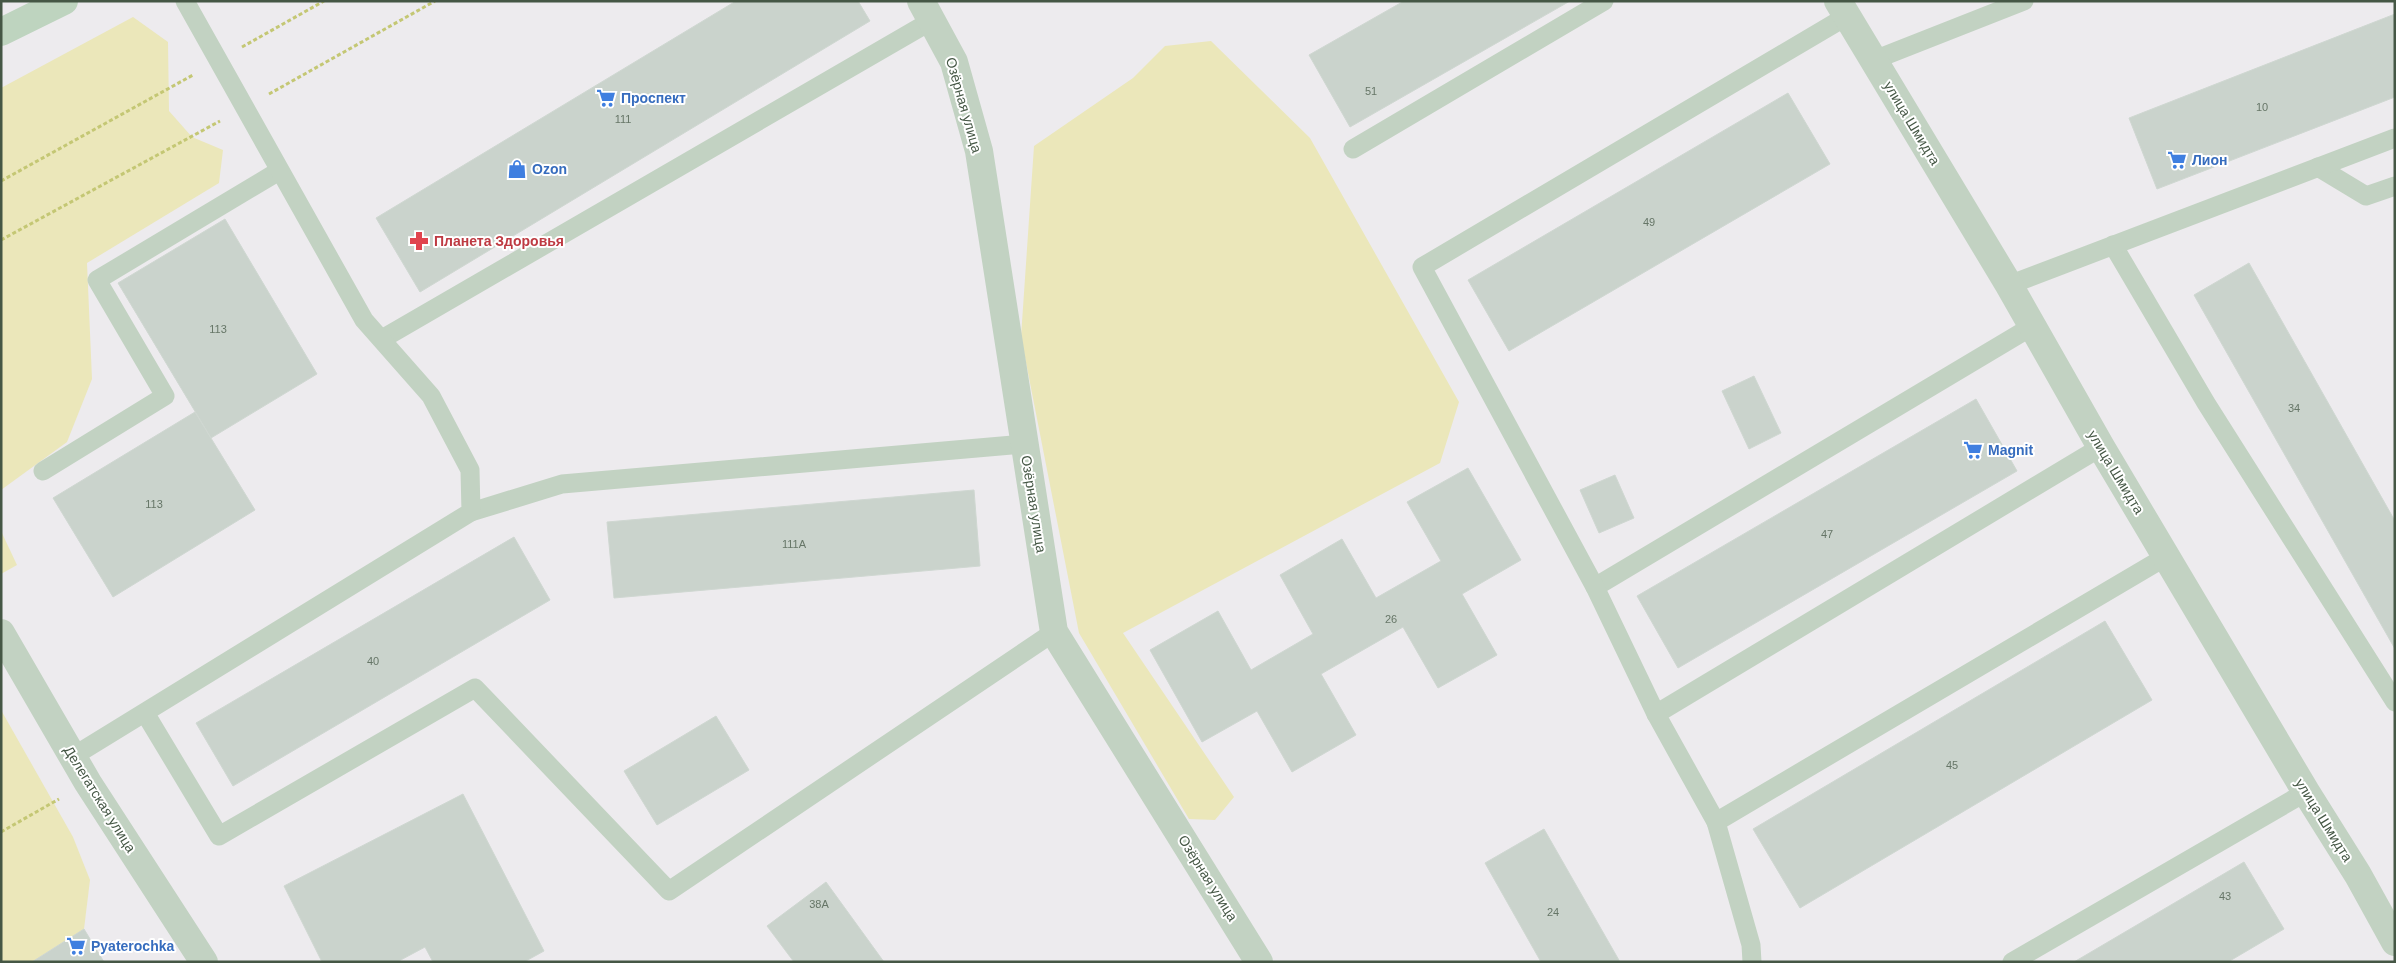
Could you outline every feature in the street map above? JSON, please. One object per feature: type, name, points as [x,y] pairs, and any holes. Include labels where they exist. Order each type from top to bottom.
[{"type":"street","points":[[1,32],[64,1]]},
{"type":"street","name":"улица Шмидта","points":[[1842,9],[2009,285],[2031,328],[2101,448],[2306,792],[2358,875],[2395,942]]},
{"type":"street","name":"Озёрная улица","points":[[926,11],[954,62],[978,151],[1054,632],[1259,962]]},
{"type":"street","name":"Делегатская улица","points":[[1,633],[88,783],[204,962]]},
{"type":"lane","points":[[185,1],[279,172],[364,320],[431,396],[470,470],[471,512]]},
{"type":"lane","points":[[1353,149],[1604,1]]},
{"type":"lane","points":[[1874,60],[2024,1]]},
{"type":"lane","points":[[1752,962],[1751,946],[1716,822],[1656,714],[1596,587],[1422,267],[1842,9]]},
{"type":"lane","points":[[382,339],[926,11]]},
{"type":"lane","points":[[2009,285],[2395,138]]},
{"type":"lane","points":[[2318,167],[2366,196],[2395,186]]},
{"type":"lane","points":[[43,471],[165,396],[97,280],[279,172]]},
{"type":"lane","points":[[2113,245],[2206,402],[2395,702]]},
{"type":"lane","points":[[1596,587],[2031,328]]},
{"type":"lane","points":[[72,757],[471,512],[562,484],[1024,444]]},
{"type":"lane","points":[[1656,714],[2101,448]]},
{"type":"lane","points":[[1716,822],[2167,556]]},
{"type":"lane","points":[[145,713],[219,836],[475,688],[669,891],[1054,632]]},
{"type":"lane","points":[[2012,962],[2306,792]]},
{"type":"path","points":[[1,182],[324,1]]},
{"type":"path","points":[[1,832],[88,783]]},
{"type":"shaded area","points":[[133,17],[168,42],[169,111],[192,137],[223,150],[219,183],[87,263],[92,379],[67,442],[1,490],[1,88]]},
{"type":"shaded area","points":[[1211,41],[1310,138],[1459,402],[1440,463],[1123,633],[1234,797],[1215,820],[1189,819],[1079,633],[1021,337],[1034,146],[1133,78],[1165,46]]},
{"type":"shaded area","points":[[1,531],[17,565],[1,574]]},
{"type":"shaded area","points":[[1,710],[73,837],[90,880],[84,929],[32,962],[1,962]]},
{"type":"building","points":[[736,1],[858,1],[870,21],[420,292],[376,218]]},
{"type":"building","points":[[1404,1],[1570,1],[1350,127],[1309,55]]},
{"type":"building","points":[[2395,14],[2395,97],[2157,189],[2129,118]]},
{"type":"building","points":[[1788,93],[1830,164],[1509,351],[1468,280]]},
{"type":"building","points":[[225,219],[317,374],[211,438],[118,283]]},
{"type":"building","points":[[2249,263],[2395,521],[2395,649],[2194,295]]},
{"type":"building","points":[[1754,376],[1781,433],[1749,449],[1722,391]]},
{"type":"building","points":[[1976,399],[2017,471],[1678,668],[1637,596]]},
{"type":"building","points":[[195,412],[255,510],[113,597],[53,498]]},
{"type":"building","points":[[1468,468],[1521,560],[1462,594],[1497,655],[1438,688],[1403,627],[1321,674],[1356,735],[1292,772],[1257,711],[1202,742],[1150,650],[1218,611],[1251,670],[1313,634],[1280,575],[1342,539],[1376,598],[1441,561],[1407,502]]},
{"type":"building","points":[[1615,475],[1634,518],[1599,533],[1580,490]]},
{"type":"building","points":[[974,490],[980,566],[614,598],[607,522]]},
{"type":"building","points":[[514,537],[550,600],[233,786],[196,723]]},
{"type":"building","points":[[2105,621],[2152,700],[1800,908],[1753,829]]},
{"type":"building","points":[[716,716],[749,770],[657,825],[624,771]]},
{"type":"building","points":[[463,794],[544,951],[524,962],[433,962],[425,947],[397,962],[322,962],[284,886]]},
{"type":"building","points":[[1544,829],[1620,962],[1541,962],[1485,863]]},
{"type":"building","points":[[2244,862],[2284,929],[2228,962],[2074,962]]},
{"type":"building","points":[[826,882],[884,962],[794,962],[767,926]]},
{"type":"building","name":"Pyaterochka","points":[[84,929],[104,962],[32,962]]},
{"type":"place","name":"Проспект","points":[[606,98]]},
{"type":"place","name":"Лион","points":[[2177,160]]},
{"type":"place","name":"Ozon","points":[[517,169]]},
{"type":"place","name":"Планета Здоровья","points":[[419,241]]},
{"type":"place","name":"Magnit","points":[[1973,450]]},
{"type":"place","name":"Pyaterochka","points":[[76,946]]}]
